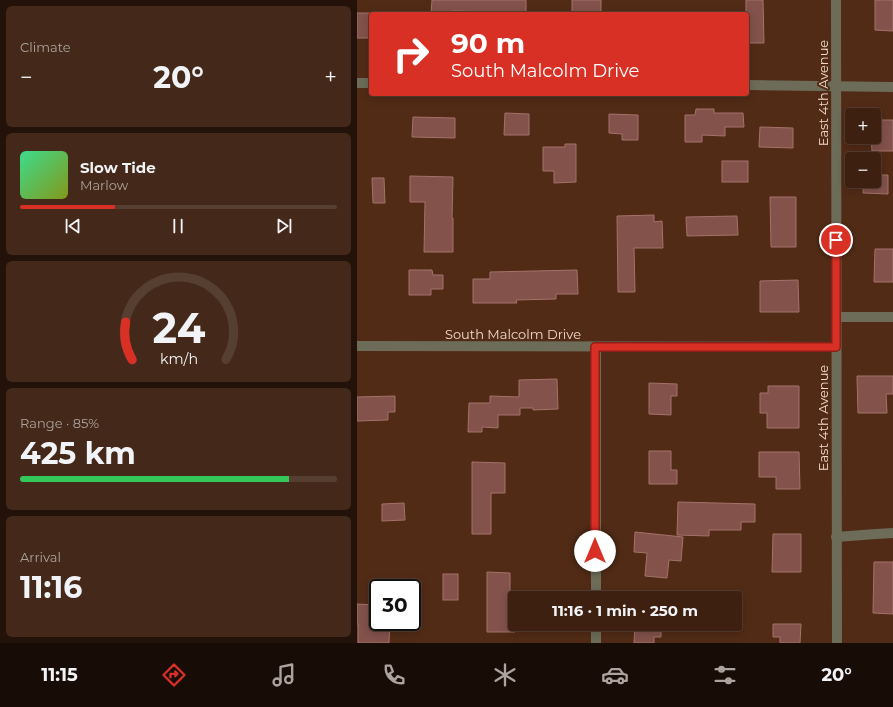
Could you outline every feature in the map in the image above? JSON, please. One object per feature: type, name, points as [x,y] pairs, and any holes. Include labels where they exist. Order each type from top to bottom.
[{"type":"street","name":"East 4th Avenue","points":[[836,0],[837,643]]},
{"type":"street","points":[[357,83],[369,83]]},
{"type":"street","points":[[749,85],[893,87]]},
{"type":"street","points":[[836,317],[893,317]]},
{"type":"street","name":"South Malcolm Drive","points":[[357,346],[836,347]]},
{"type":"street","points":[[595,347],[595,591]]},
{"type":"street","points":[[836,537],[893,534]]},
{"type":"street","points":[[595,631],[595,643]]},
{"type":"building","points":[[432,0],[526,0],[526,12],[431,12]]},
{"type":"building","points":[[572,0],[601,0],[601,12],[572,12]]},
{"type":"building","points":[[746,0],[763,0],[764,43],[749,43],[749,12],[746,12]]},
{"type":"building","points":[[875,0],[893,0],[893,31],[875,30]]},
{"type":"building","points":[[357,13],[369,13],[369,38],[357,38]]},
{"type":"building","points":[[696,109],[714,109],[714,113],[743,113],[744,127],[725,127],[725,136],[702,135],[702,142],[685,142],[685,115],[695,115]]},
{"type":"building","points":[[505,113],[529,114],[529,135],[504,135]]},
{"type":"building","points":[[609,114],[638,115],[638,140],[622,140],[622,134],[609,133]]},
{"type":"building","points":[[413,117],[455,118],[455,138],[412,137]]},
{"type":"building","points":[[881,120],[893,120],[893,151],[872,151],[872,144],[881,144]]},
{"type":"building","points":[[760,127],[793,128],[793,148],[759,147]]},
{"type":"building","points":[[565,144],[576,144],[576,182],[554,183],[554,171],[543,171],[543,147],[565,147]]},
{"type":"building","points":[[722,161],[748,161],[748,182],[722,182]]},
{"type":"building","points":[[881,175],[888,175],[888,194],[863,193],[863,188],[881,188]]},
{"type":"building","points":[[410,176],[453,177],[453,252],[424,252],[425,202],[410,202]]},
{"type":"building","points":[[372,178],[384,178],[385,203],[373,203]]},
{"type":"building","points":[[770,197],[796,197],[796,247],[771,247]]},
{"type":"building","points":[[654,215],[654,222],[662,221],[663,248],[634,248],[635,292],[618,292],[617,216]]},
{"type":"building","points":[[737,216],[738,235],[687,236],[686,217]]},
{"type":"building","points":[[875,249],[893,249],[893,282],[874,282]]},
{"type":"building","points":[[409,270],[432,270],[433,275],[443,275],[443,289],[431,289],[431,295],[409,295]]},
{"type":"building","points":[[577,270],[578,294],[556,294],[556,299],[516,300],[517,303],[473,303],[473,279],[490,279],[490,272]]},
{"type":"building","points":[[798,280],[799,312],[760,312],[760,281]]},
{"type":"building","points":[[857,376],[893,376],[893,394],[886,394],[887,413],[858,413]]},
{"type":"building","points":[[557,379],[558,409],[533,410],[533,408],[520,408],[520,415],[498,415],[498,428],[482,427],[482,432],[468,432],[469,403],[490,403],[490,396],[519,397],[519,380]]},
{"type":"building","points":[[649,383],[677,384],[677,396],[671,396],[671,415],[649,414]]},
{"type":"building","points":[[768,386],[799,386],[799,428],[767,428],[767,413],[760,413],[760,393],[768,393]]},
{"type":"building","points":[[395,396],[395,412],[388,412],[388,420],[357,421],[357,397]]},
{"type":"building","points":[[649,451],[671,451],[671,470],[677,470],[677,484],[649,484]]},
{"type":"building","points":[[759,452],[799,452],[800,489],[776,489],[776,477],[759,477]]},
{"type":"building","points":[[472,462],[505,463],[505,493],[491,493],[491,534],[472,534]]},
{"type":"building","points":[[678,502],[755,504],[755,522],[741,522],[741,530],[709,530],[709,536],[677,535]]},
{"type":"building","points":[[404,503],[405,520],[382,521],[382,504]]},
{"type":"building","points":[[635,532],[683,537],[681,561],[669,560],[667,578],[645,576],[647,553],[634,552]]},
{"type":"building","points":[[773,534],[801,534],[801,572],[772,572]]},
{"type":"building","points":[[874,562],[893,562],[893,614],[873,613]]},
{"type":"building","points":[[487,572],[510,573],[510,591],[508,591],[508,631],[515,632],[487,632]]},
{"type":"building","points":[[443,574],[458,574],[458,600],[443,600]]},
{"type":"building","points":[[357,604],[369,605],[369,631],[390,631],[389,643],[358,643]]},
{"type":"building","points":[[773,624],[801,624],[800,643],[780,643],[780,637],[773,637]]},
{"type":"building","points":[[635,631],[661,631],[661,637],[654,637],[654,643],[634,643]]},
{"type":"route","points":[[595,551],[595,347],[836,347],[836,240]]}]
